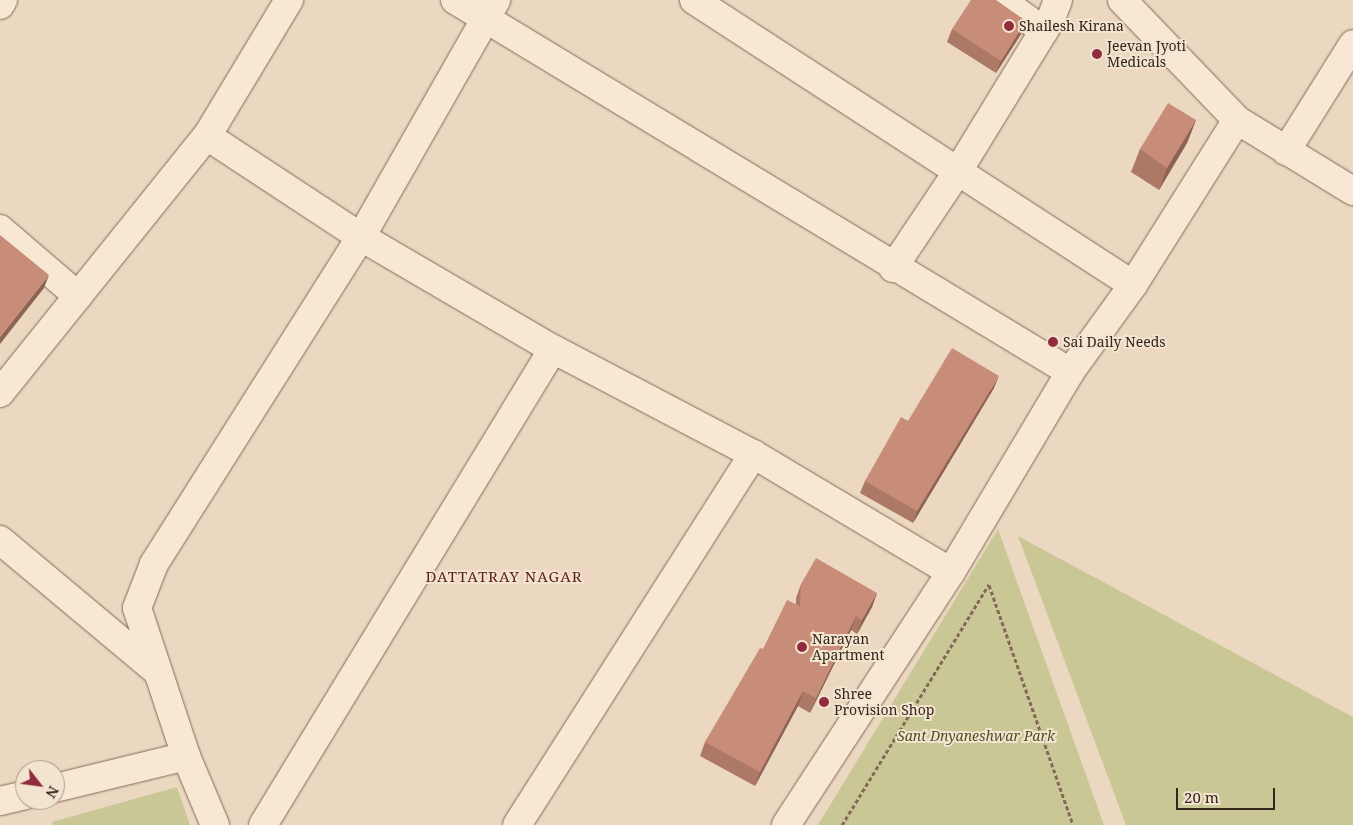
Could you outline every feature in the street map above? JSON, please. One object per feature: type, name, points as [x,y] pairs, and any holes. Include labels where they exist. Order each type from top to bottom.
[{"type":"street","points":[[0,5],[3,0]]},
{"type":"street","points":[[0,393],[207,136],[289,0]]},
{"type":"street","points":[[455,0],[490,10],[894,268],[1070,372]]},
{"type":"street","points":[[694,0],[1133,285]]},
{"type":"street","points":[[1001,0],[1044,31]]},
{"type":"street","points":[[894,268],[958,171],[1044,31],[1058,0]]},
{"type":"street","points":[[1122,0],[1237,120],[1353,191]]},
{"type":"street","points":[[215,825],[186,756],[137,608],[154,564],[361,237],[490,10]]},
{"type":"street","points":[[1286,151],[1353,44]]},
{"type":"street","points":[[786,825],[951,572],[1070,372],[1133,285],[1237,120]]},
{"type":"street","points":[[207,136],[361,237],[552,349],[753,454],[951,572]]},
{"type":"street","points":[[0,229],[78,296]]},
{"type":"street","points":[[263,825],[552,349]]},
{"type":"street","points":[[518,825],[753,454]]},
{"type":"street","points":[[0,540],[158,673]]},
{"type":"street","points":[[65,786],[186,756]]},
{"type":"street","points":[[0,801],[15,797]]},
{"type":"path","points":[[842,825],[989,584],[1072,825]]},
{"type":"green space","name":"Sant Dnyaneshwar Park","points":[[998,529],[1104,825],[818,825]]},
{"type":"green space","points":[[1018,536],[1353,717],[1353,825],[1126,825]]},
{"type":"green space","points":[[177,787],[190,825],[53,825],[52,822]]},
{"type":"building","points":[[971,0],[996,0],[1026,21],[1001,61],[952,29]]},
{"type":"building","points":[[1168,103],[1196,120],[1167,168],[1140,149]]},
{"type":"building","points":[[0,235],[49,275],[0,337]]},
{"type":"building","points":[[952,348],[999,376],[917,511],[865,481],[901,417],[908,421]]},
{"type":"building","points":[[816,558],[877,593],[862,620],[856,616],[816,698],[803,691],[760,772],[705,742],[760,648],[763,649],[787,600],[800,606],[801,584]]},
{"type":"place","name":"Shailesh Kirana","points":[[1009,26]]},
{"type":"place","name":"Jeevan Jyoti Medicals","points":[[1097,54]]},
{"type":"place","name":"Sai Daily Needs","points":[[1053,342]]},
{"type":"place","name":"Narayan Apartment","points":[[802,647]]},
{"type":"place","name":"Shree Provision Shop","points":[[824,702]]},
{"type":"district","name":"DATTATRAY NAGAR","points":[[504,577]]}]
